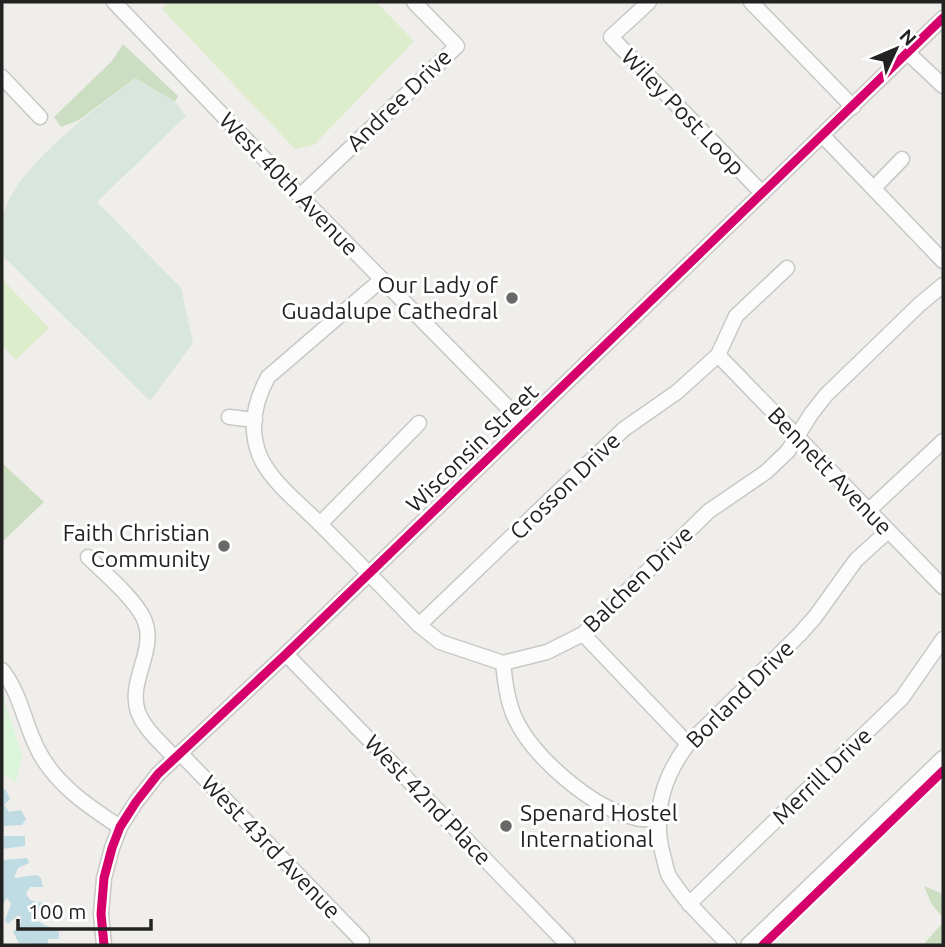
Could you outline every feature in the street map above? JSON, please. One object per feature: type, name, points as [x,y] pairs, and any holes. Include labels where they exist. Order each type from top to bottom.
[{"type":"street","name":"West 40th Avenue","points":[[114,2],[524,424]]},
{"type":"street","name":"Andree Drive","points":[[300,196],[457,46],[414,2]]},
{"type":"street","name":"Wiley Post Loop","points":[[649,2],[611,37],[762,193]]},
{"type":"street","points":[[751,2],[853,107]]},
{"type":"street","name":"Wisconsin Street","points":[[104,945],[101,914],[104,878],[120,827],[136,802],[177,756],[286,654],[943,18]]},
{"type":"street","points":[[908,52],[943,86]]},
{"type":"street","points":[[2,78],[40,117]]},
{"type":"street","points":[[823,136],[875,187],[943,261]]},
{"type":"street","points":[[875,187],[902,159]]},
{"type":"street","points":[[718,355],[736,316],[787,268]]},
{"type":"street","points":[[381,279],[268,377],[259,393],[255,420],[254,433],[260,456],[287,491],[419,625],[440,642],[503,663],[505,687],[515,717],[533,745],[559,772],[588,796],[612,810],[638,819],[658,819]]},
{"type":"street","name":"Balchen Drive","points":[[503,663],[547,652],[583,634],[709,512],[766,472],[788,451],[826,395],[943,285]]},
{"type":"street","name":"Bennett Avenue","points":[[718,355],[943,587]]},
{"type":"street","name":"Crosson Drive","points":[[419,625],[624,429],[677,392],[718,355]]},
{"type":"street","points":[[229,418],[255,420]]},
{"type":"street","points":[[320,524],[419,423]]},
{"type":"street","points":[[869,511],[943,441]]},
{"type":"street","name":"Borland Drive","points":[[729,945],[689,904],[668,873],[659,842],[658,819],[662,793],[673,764],[688,744],[799,635],[856,560],[888,531]]},
{"type":"street","name":"West 43rd Avenue","points":[[88,557],[134,604],[144,618],[147,652],[135,694],[145,725],[362,941]]},
{"type":"street","points":[[583,634],[688,744]]},
{"type":"street","name":"Merrill Drive","points":[[689,904],[902,698],[943,639]]},
{"type":"street","name":"West 42nd Place","points":[[286,654],[568,945]]},
{"type":"street","points":[[2,670],[10,680],[38,750],[48,766],[87,806],[120,827]]},
{"type":"street","points":[[748,945],[943,758]]},
{"type":"green space","points":[[169,2],[376,2],[414,41],[314,145],[295,149],[162,9]]},
{"type":"green space","points":[[123,44],[178,96],[175,102],[135,78],[79,120],[61,127],[54,117],[112,61]]},
{"type":"green space","points":[[2,279],[49,328],[16,360],[2,345]]},
{"type":"green space","points":[[2,463],[44,502],[2,542]]},
{"type":"green space","points":[[2,692],[22,756],[16,782],[2,774]]},
{"type":"green space","points":[[924,886],[943,894],[943,918],[931,903]]},
{"type":"green space","points":[[943,922],[943,945],[923,945]]},
{"type":"shaded area","points":[[135,78],[175,102],[186,116],[97,202],[181,288],[193,343],[150,401],[2,255],[1,234],[8,202],[36,162],[77,124]]},
{"type":"water","points":[[2,789],[6,790],[10,799],[4,805],[9,812],[21,810],[26,819],[22,825],[4,826],[3,836],[25,836],[25,846],[2,849]]},
{"type":"water","points":[[27,858],[29,863],[18,868],[14,878],[37,875],[41,878],[43,887],[30,887],[26,893],[30,900],[48,904],[49,909],[37,913],[36,918],[59,932],[59,939],[48,939],[48,943],[52,945],[19,943],[13,932],[21,923],[21,916],[8,924],[5,920],[11,904],[7,898],[2,905],[2,860]]},
{"type":"cycle path","points":[[104,945],[101,914],[104,878],[112,848],[120,827],[158,774],[286,654],[943,18]]},
{"type":"cycle path","points":[[763,945],[943,771]]},
{"type":"place","name":"Our Lady of Guadalupe Cathedral","points":[[512,298]]},
{"type":"place","name":"Faith Christian Community","points":[[224,546]]},
{"type":"place","name":"Spenard Hostel International","points":[[506,826]]}]
